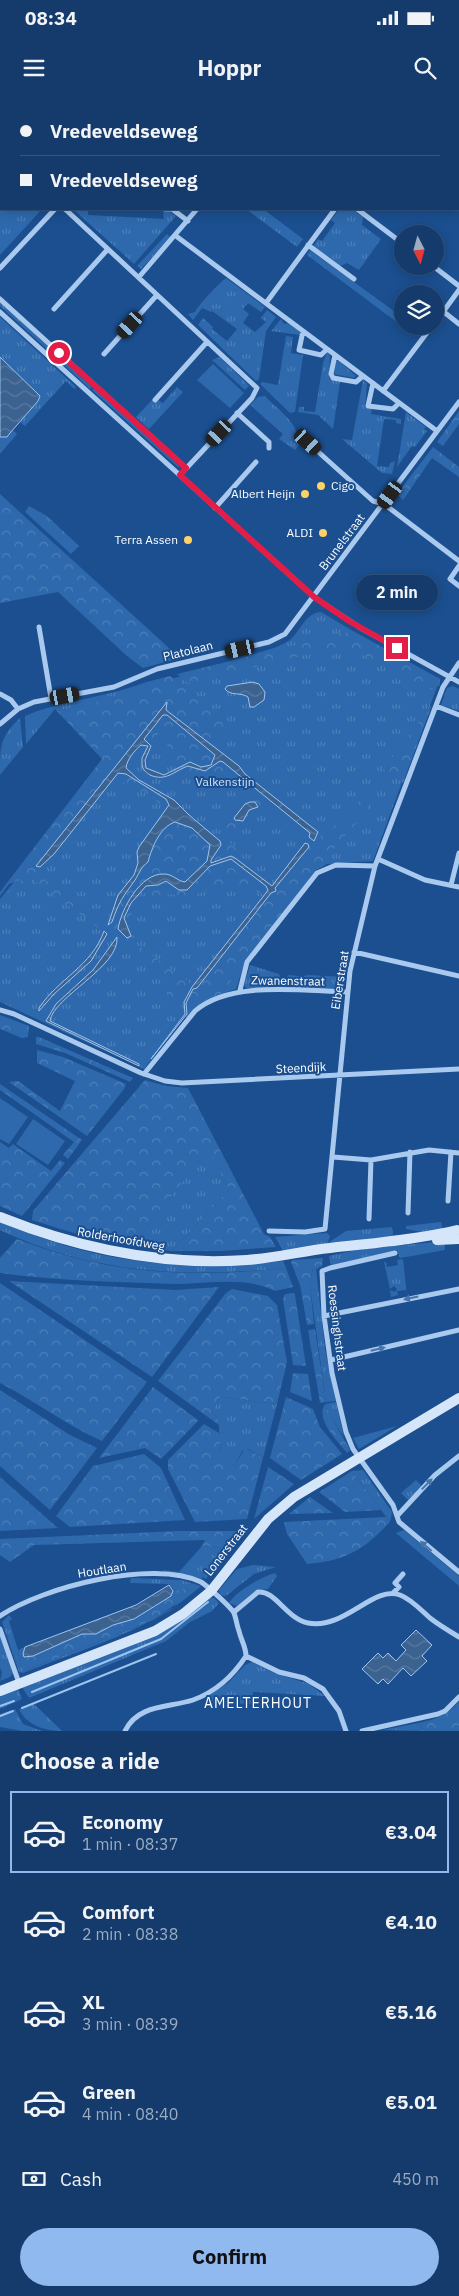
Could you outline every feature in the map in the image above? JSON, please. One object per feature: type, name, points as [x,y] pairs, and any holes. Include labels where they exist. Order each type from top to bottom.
[{"type":"street","points":[[0,268],[54,210]]},
{"type":"street","points":[[66,210],[257,388],[252,398],[180,475]]},
{"type":"street","points":[[173,210],[188,221]]},
{"type":"street","points":[[139,277],[196,210]]},
{"type":"street","points":[[266,303],[334,210]]},
{"type":"street","points":[[358,210],[394,237]]},
{"type":"street","points":[[176,236],[437,431]]},
{"type":"street","points":[[308,245],[354,279]]},
{"type":"street","points":[[54,309],[108,249]]},
{"type":"street","points":[[444,274],[459,286]]},
{"type":"street","points":[[459,290],[444,312],[459,324]]},
{"type":"street","points":[[104,354],[157,295]]},
{"type":"street","points":[[0,299],[186,468]]},
{"type":"street","points":[[0,312],[314,597],[359,627],[459,682]]},
{"type":"street","points":[[303,332],[299,350],[321,355],[327,349]]},
{"type":"street","points":[[383,391],[425,335]]},
{"type":"street","points":[[155,400],[207,342]]},
{"type":"street","points":[[335,355],[331,374],[333,378],[356,382],[363,376]]},
{"type":"street","points":[[373,383],[368,406],[393,410],[399,403]]},
{"type":"street","name":"Brunelstraat","points":[[314,597],[459,402]]},
{"type":"street","points":[[237,413],[269,442],[269,448]]},
{"type":"street","points":[[305,440],[373,501],[384,504],[459,561]]},
{"type":"street","points":[[215,508],[256,462]]},
{"type":"street","points":[[459,566],[450,578],[459,586]]},
{"type":"street","name":"Platolaan","points":[[0,724],[18,709],[51,698],[114,687],[157,669],[269,642],[289,630],[314,597]]},
{"type":"street","points":[[39,627],[51,698]]},
{"type":"street","name":"Eiberstraat","points":[[269,1231],[305,1232],[325,1229],[347,992],[354,952],[375,866],[436,706],[449,677],[459,663]]},
{"type":"street","points":[[0,694],[7,697],[18,709]]},
{"type":"street","points":[[436,706],[459,714]]},
{"type":"street","points":[[451,885],[459,853]]},
{"type":"street","points":[[378,859],[425,880],[459,887]]},
{"type":"street","points":[[240,990],[247,962],[317,873],[336,865],[375,866]]},
{"type":"street","points":[[354,952],[459,976]]},
{"type":"street","name":"Zwanenstraat","points":[[144,1074],[195,1011],[205,1004],[240,990],[347,992]]},
{"type":"street","name":"Steendijk","points":[[0,1010],[14,1014],[144,1074],[165,1081],[182,1083],[459,1070]]},
{"type":"street","points":[[333,1156],[371,1160],[429,1150],[459,1153]]},
{"type":"street","points":[[408,1213],[410,1152]]},
{"type":"street","points":[[448,1201],[451,1152]]},
{"type":"street","points":[[368,1219],[371,1160]]},
{"type":"street","name":"Rolderhoofdweg","points":[[0,1217],[70,1242],[142,1257],[195,1261],[226,1261],[458,1234]]},
{"type":"street","name":"Roessinghstraat","points":[[394,1253],[322,1271],[324,1316],[331,1360],[346,1432],[358,1458],[390,1501],[400,1522],[406,1529],[459,1572]]},
{"type":"street","points":[[324,1316],[459,1288]]},
{"type":"street","points":[[331,1360],[459,1330]]},
{"type":"street","name":"Lonerstraat","points":[[0,1691],[155,1631],[183,1614],[210,1591],[274,1513],[301,1492],[459,1398]]},
{"type":"street","points":[[398,1515],[435,1476],[459,1456]]},
{"type":"street","points":[[393,1593],[399,1587],[395,1583],[404,1574]]},
{"type":"street","name":"Houtlaan","points":[[0,1616],[19,1605],[53,1591],[105,1578],[139,1575],[177,1576],[201,1582],[210,1591]]},
{"type":"street","points":[[210,1591],[234,1612],[246,1656],[279,1672],[304,1678],[323,1689],[339,1711],[346,1731]]},
{"type":"street","points":[[234,1612],[258,1592],[263,1592],[269,1594],[296,1619],[302,1622],[319,1624],[344,1618],[378,1596],[393,1593],[404,1597],[431,1619],[459,1637]]},
{"type":"street","points":[[0,1628],[19,1684]]},
{"type":"street","points":[[125,1731],[133,1719],[145,1711],[192,1700],[213,1690],[225,1682],[246,1656]]},
{"type":"street","points":[[362,1731],[438,1714],[445,1711],[459,1697]]},
{"type":"green space","points":[[0,210],[41,210],[0,255]]},
{"type":"green space","points":[[74,210],[88,210],[88,215],[164,219],[163,212],[170,212],[176,216],[134,264]]},
{"type":"green space","points":[[247,210],[264,210],[303,239],[297,247]]},
{"type":"green space","points":[[339,210],[352,210],[363,217],[362,225],[381,239],[359,270],[347,263],[340,266],[313,247],[318,239],[322,241],[335,223],[331,220]]},
{"type":"green space","points":[[167,234],[171,238],[141,269],[137,266]]},
{"type":"green space","points":[[310,250],[394,311],[394,320],[307,255]]},
{"type":"green space","points":[[226,278],[265,307],[261,312],[248,303],[243,309],[249,314],[243,323],[255,332],[266,322],[261,318],[267,310],[276,317],[266,331],[259,379],[256,381],[198,325],[203,318],[213,327],[212,329],[227,341],[237,329],[212,311],[202,308],[193,320],[188,314],[195,312],[209,294]]},
{"type":"green space","points":[[0,302],[92,387],[90,389],[0,306]]},
{"type":"green space","points":[[0,317],[76,387],[74,389],[66,381],[25,426],[20,422],[40,396],[0,357]]},
{"type":"green space","points":[[281,319],[284,324],[289,323],[301,333],[300,335],[271,331]]},
{"type":"green space","points":[[286,336],[293,337],[291,353],[303,355],[295,412],[290,413],[260,384],[262,382],[278,385]]},
{"type":"green space","points":[[327,352],[330,355],[329,378],[340,382],[333,429],[318,415],[298,412],[299,407],[304,407],[304,411],[315,412],[323,363]]},
{"type":"green space","points":[[220,357],[249,386],[245,390],[212,360]]},
{"type":"green space","points":[[336,361],[339,361],[356,376],[354,378],[334,374]]},
{"type":"green space","points":[[213,364],[244,393],[230,408],[197,380]]},
{"type":"green space","points":[[363,380],[367,384],[365,408],[372,409],[371,414],[401,419],[401,424],[396,423],[396,420],[384,419],[377,466],[389,467],[390,463],[395,461],[392,474],[382,473],[342,439],[352,440]]},
{"type":"green space","points":[[177,387],[183,392],[149,429],[136,417],[152,400],[155,402],[158,400],[163,403]]},
{"type":"green space","points":[[94,388],[179,466],[179,468],[92,390]]},
{"type":"green space","points":[[265,396],[286,416],[294,427],[297,439],[301,443],[295,450],[279,439],[283,434],[250,405],[258,397]]},
{"type":"green space","points":[[459,411],[459,424],[443,446],[437,442]]},
{"type":"green space","points":[[406,412],[426,427],[424,429],[427,431],[415,447],[412,446],[397,467]]},
{"type":"green space","points":[[13,430],[17,434],[0,454],[0,437],[7,436]]},
{"type":"green space","points":[[433,447],[459,467],[459,477],[432,458],[403,500],[397,494]]},
{"type":"green space","points":[[0,494],[180,658],[143,668],[127,656],[58,592],[0,603]]},
{"type":"green space","points":[[29,506],[47,516],[79,546],[71,554],[25,512]]},
{"type":"green space","name":"Valkenstijn","points":[[321,612],[352,632],[440,679],[373,861],[327,864],[316,870],[320,865],[301,868],[144,1069],[0,1002],[0,899],[112,763],[85,705],[59,711],[55,709],[26,744],[25,716],[54,706],[143,683],[148,686],[274,648],[290,640],[311,615]]},
{"type":"green space","points":[[353,631],[440,679],[440,685],[430,690],[430,688],[343,646],[188,683],[177,674]]},
{"type":"green space","points":[[170,676],[233,725],[214,748],[166,709],[167,702],[36,866],[40,867],[45,863],[35,873],[103,921],[106,921],[117,890],[122,889],[113,905],[108,922],[140,868],[147,863],[159,835],[171,823],[180,822],[192,828],[210,845],[207,861],[185,882],[160,874],[144,883],[127,904],[118,929],[129,930],[125,920],[131,903],[133,910],[129,924],[135,932],[133,942],[188,981],[192,987],[184,1002],[176,1004],[169,1000],[167,991],[175,985],[117,942],[117,937],[101,930],[33,880],[15,888],[0,903],[10,888],[25,878],[9,884],[0,896],[0,892],[102,759],[55,709],[59,711],[134,693],[148,686],[143,683]]},
{"type":"green space","points":[[453,686],[459,689],[459,711],[441,705],[447,688]]},
{"type":"green space","points":[[432,705],[403,783],[383,769]]},
{"type":"green space","points":[[163,715],[167,715],[215,755],[210,765],[201,767],[195,763],[179,767],[173,763],[165,735],[158,734],[151,746],[144,739]]},
{"type":"green space","points":[[20,718],[23,747],[0,775],[2,742],[8,731]]},
{"type":"green space","points":[[220,761],[245,778],[310,833],[309,837],[314,841],[336,824],[340,826],[365,794],[368,809],[316,870],[221,994],[202,1003],[186,1018],[186,1003],[192,989],[197,988],[312,842],[265,805],[238,835],[230,840],[223,835],[222,828],[226,816],[249,792],[225,773],[208,779],[188,774],[181,769],[191,766],[202,771],[216,765]]},
{"type":"green space","points":[[118,773],[135,780],[162,796],[166,799],[168,808],[140,790],[112,781]]},
{"type":"green space","points":[[224,838],[239,849],[237,859],[231,856],[211,863],[210,860],[221,845],[220,841]]},
{"type":"green space","points":[[231,859],[266,886],[268,890],[265,895],[243,886],[233,885],[216,887],[186,899],[172,894],[149,898],[141,890],[159,883],[191,886],[210,866]]},
{"type":"green space","points":[[245,961],[236,989],[221,994]]},
{"type":"green space","points":[[250,965],[279,974],[281,979],[289,975],[299,976],[298,980],[304,981],[304,976],[308,975],[344,977],[344,984],[339,989],[246,988],[244,985]]},
{"type":"green space","points":[[0,1015],[29,1026],[28,1037],[22,1038],[0,1029]]},
{"type":"green space","points":[[36,1037],[133,1078],[130,1082],[65,1053],[36,1044]]},
{"type":"green space","points":[[37,1050],[63,1057],[126,1084],[87,1136],[9,1082],[18,1081],[60,1111],[75,1081],[37,1063]]},
{"type":"green space","points":[[145,1080],[166,1086],[188,1088],[264,1234],[270,1237],[276,1247],[221,1251],[172,1251],[229,1190],[209,1149],[141,1234],[147,1240],[147,1248],[103,1241],[32,1220],[33,1211]]},
{"type":"green space","points":[[0,1084],[82,1140],[68,1159],[63,1155],[74,1142],[0,1090]]},
{"type":"green space","points":[[0,1098],[28,1117],[9,1144],[0,1139]]},
{"type":"green space","points":[[33,1119],[65,1141],[48,1165],[16,1144]]},
{"type":"green space","points":[[0,1142],[9,1148],[13,1144],[51,1171],[60,1160],[65,1163],[22,1216],[0,1206]]},
{"type":"green space","points":[[209,1148],[229,1190],[172,1251],[147,1248],[148,1243],[141,1234]]},
{"type":"green space","points":[[0,1222],[71,1247],[139,1261],[208,1265],[283,1261],[286,1268],[249,1271],[176,1272],[105,1264],[35,1245],[0,1230]]},
{"type":"green space","points":[[441,1222],[443,1231],[427,1233],[406,1229],[406,1226]]},
{"type":"green space","points":[[392,1227],[393,1235],[381,1240],[283,1251],[275,1237],[327,1233],[330,1236],[328,1243],[346,1231]]},
{"type":"green space","points":[[17,1239],[84,1260],[150,1271],[216,1273],[286,1268],[293,1287],[275,1291],[263,1286],[239,1282],[177,1284],[110,1282],[0,1273],[0,1258]]},
{"type":"green space","points":[[444,1241],[445,1250],[400,1258],[397,1250],[332,1265],[330,1263],[329,1256],[356,1250]]},
{"type":"green space","points":[[323,1258],[322,1266],[313,1267],[310,1286],[314,1324],[307,1325],[300,1285],[291,1262],[292,1260]]},
{"type":"green space","points":[[403,1259],[407,1296],[406,1290],[397,1291],[398,1295],[391,1297],[390,1290],[395,1292],[397,1289],[394,1286],[390,1289],[384,1262],[386,1262],[387,1267],[398,1265],[397,1260]]},
{"type":"green space","points":[[322,1266],[316,1269],[325,1349],[336,1401],[326,1402],[310,1286],[313,1267]]},
{"type":"green space","points":[[9,1281],[175,1290],[219,1287],[152,1377]]},
{"type":"green space","points":[[0,1283],[147,1382],[102,1441],[76,1428],[0,1383]]},
{"type":"green space","points":[[232,1289],[268,1296],[277,1305],[287,1362],[277,1404],[220,1397],[212,1412],[218,1419],[219,1425],[158,1381],[226,1293]]},
{"type":"green space","points":[[294,1293],[306,1366],[293,1365],[283,1299],[285,1294]]},
{"type":"green space","points":[[315,1329],[326,1402],[320,1403],[308,1330]]},
{"type":"green space","points":[[293,1373],[308,1374],[312,1401],[290,1392]]},
{"type":"green space","points":[[153,1387],[198,1420],[197,1422],[161,1459],[145,1448],[99,1458]]},
{"type":"green space","points":[[0,1390],[70,1435],[97,1448],[50,1510],[0,1466]]},
{"type":"green space","points":[[220,1397],[277,1404],[263,1458],[248,1449],[242,1451],[235,1465],[228,1464],[221,1451],[219,1425],[212,1412]]},
{"type":"green space","points":[[286,1397],[313,1409],[320,1427],[342,1454],[301,1480],[270,1458]]},
{"type":"green space","points":[[336,1402],[344,1437],[325,1404]]},
{"type":"green space","points":[[325,1404],[350,1450],[347,1453],[328,1430],[323,1417]]},
{"type":"green space","points":[[204,1424],[221,1434],[220,1448],[228,1464],[235,1465],[245,1448],[263,1458],[247,1519],[195,1522],[168,1469],[168,1460]]},
{"type":"green space","points":[[397,1426],[359,1449],[353,1438]]},
{"type":"green space","points":[[144,1454],[161,1468],[185,1520],[70,1527],[56,1516],[93,1466]]},
{"type":"green space","points":[[268,1467],[294,1484],[254,1519]]},
{"type":"green space","points":[[363,1470],[392,1512],[390,1522],[352,1471]]},
{"type":"green space","points":[[352,1471],[381,1510],[345,1512],[319,1492]]},
{"type":"green space","points":[[0,1477],[58,1528],[0,1531]]},
{"type":"green space","points":[[416,1480],[422,1486],[409,1501],[401,1493]]},
{"type":"green space","points":[[310,1497],[333,1513],[289,1514]]},
{"type":"green space","points":[[386,1517],[390,1522],[362,1547],[343,1557],[307,1564],[287,1534],[284,1522]]},
{"type":"green space","points":[[404,1530],[459,1576],[459,1586],[396,1533]]},
{"type":"green space","points":[[179,1531],[240,1531],[206,1579],[201,1576],[221,1548],[202,1546],[205,1540],[34,1545],[10,1562],[0,1555],[0,1539]]},
{"type":"green space","points":[[202,1546],[221,1548],[201,1576],[203,1577],[201,1580],[164,1573],[163,1570],[179,1572]]},
{"type":"green space","points":[[253,1565],[276,1567],[254,1574],[226,1596],[220,1595],[219,1590],[237,1569]]},
{"type":"green space","points":[[275,1573],[277,1576],[268,1589],[257,1590],[237,1606],[229,1603],[232,1598],[249,1585]]},
{"type":"green space","points":[[131,1578],[181,1580],[201,1586],[174,1607],[189,1588],[179,1590],[173,1589],[169,1584],[130,1583]]},
{"type":"green space","points":[[189,1588],[194,1590],[153,1620],[24,1671],[21,1669],[18,1650],[25,1647],[24,1657],[33,1656],[82,1634],[96,1634],[113,1625],[134,1619],[171,1596],[173,1589]]},
{"type":"green space","points":[[209,1597],[214,1598],[219,1603],[212,1611],[190,1622],[166,1641],[29,1698],[22,1687],[162,1632]]},
{"type":"green space","points":[[174,1607],[171,1610],[148,1622],[161,1615]]},
{"type":"green space","points":[[9,1615],[12,1619],[9,1621],[18,1650],[21,1668],[24,1671],[148,1622],[116,1637],[23,1673],[19,1672],[2,1622]]},
{"type":"green space","points":[[0,1636],[13,1673],[10,1677],[0,1681],[2,1672],[0,1668]]},
{"type":"green space","points":[[252,1662],[272,1672],[309,1684],[325,1696],[253,1692],[252,1703],[250,1704],[209,1702],[205,1698],[228,1683],[245,1665]]},
{"type":"green space","points":[[18,1688],[22,1699],[0,1709],[0,1696]]},
{"type":"green space","points":[[459,1702],[459,1731],[425,1731],[418,1723],[440,1716]]},
{"type":"green space","points":[[33,1703],[62,1731],[49,1730],[37,1726],[26,1719],[19,1709]]},
{"type":"green space","points":[[15,1709],[23,1724],[42,1731],[22,1731],[0,1727],[0,1714]]},
{"type":"green space","points":[[418,1723],[425,1731],[383,1730]]},
{"type":"water","points":[[0,357],[40,396],[38,401],[7,437],[0,437]]},
{"type":"water","points":[[253,682],[259,684],[265,692],[264,700],[254,707],[250,707],[248,697],[225,689],[227,686]]},
{"type":"water","points":[[167,702],[166,710],[239,766],[245,774],[318,832],[314,841],[309,837],[310,833],[223,762],[220,761],[205,771],[188,766],[165,777],[156,777],[150,775],[142,766],[142,758],[148,746],[141,745],[136,749],[126,768],[139,780],[174,800],[220,841],[221,845],[211,863],[231,856],[272,886],[305,843],[309,847],[275,888],[276,891],[271,893],[197,988],[193,989],[186,1003],[187,1014],[151,1059],[185,1014],[184,1002],[192,987],[266,893],[268,890],[266,886],[231,859],[210,866],[187,890],[179,890],[166,881],[158,885],[146,886],[131,903],[124,918],[131,936],[127,938],[118,929],[120,921],[133,894],[140,886],[155,875],[164,874],[185,882],[207,861],[210,845],[192,828],[175,822],[165,828],[157,838],[148,862],[124,895],[112,922],[108,925],[118,895],[134,875],[138,863],[137,852],[139,847],[169,805],[166,799],[126,774],[118,773],[54,854],[40,867],[36,866]],"holes":[[[163,715],[167,715],[215,755],[211,765],[201,767],[190,762],[164,775],[146,768],[145,760],[151,746],[144,739]]]},
{"type":"water","points":[[255,802],[258,807],[249,810],[243,821],[235,820],[234,818],[245,804]]},
{"type":"water","points":[[104,931],[107,934],[91,961],[54,994],[39,1011],[39,1008],[55,989],[91,954],[99,943]]},
{"type":"water","points":[[117,937],[115,948],[108,959],[62,1002],[50,1021],[139,1064],[139,1066],[46,1021],[56,1004],[93,970]]},
{"type":"water","points":[[169,1585],[173,1591],[171,1596],[134,1619],[113,1625],[96,1634],[82,1634],[33,1656],[24,1657],[25,1647],[136,1605]]},
{"type":"water","points":[[416,1630],[432,1645],[422,1656],[427,1661],[411,1676],[403,1668],[388,1684],[383,1679],[378,1684],[362,1669],[378,1653],[383,1658],[388,1653],[396,1661],[406,1650],[401,1645]]},
{"type":"waterway","points":[[32,1692],[161,1639],[208,1602]]},
{"type":"waterway","points":[[22,1708],[156,1654]]},
{"type":"waterway","points":[[0,1706],[14,1701]]},
{"type":"waterway","points":[[0,1716],[13,1711]]},
{"type":"place","name":"Cigo","points":[[321,486]]},
{"type":"place","name":"Albert Heijn","points":[[305,494]]},
{"type":"place","name":"ALDI","points":[[323,533]]},
{"type":"place","name":"Terra Assen","points":[[188,540]]},
{"type":"district","name":"AMELTERHOUT","points":[[258,1703]]},
{"type":"route","points":[[59,353],[186,468],[180,475],[314,597],[349,621],[397,648]]}]
